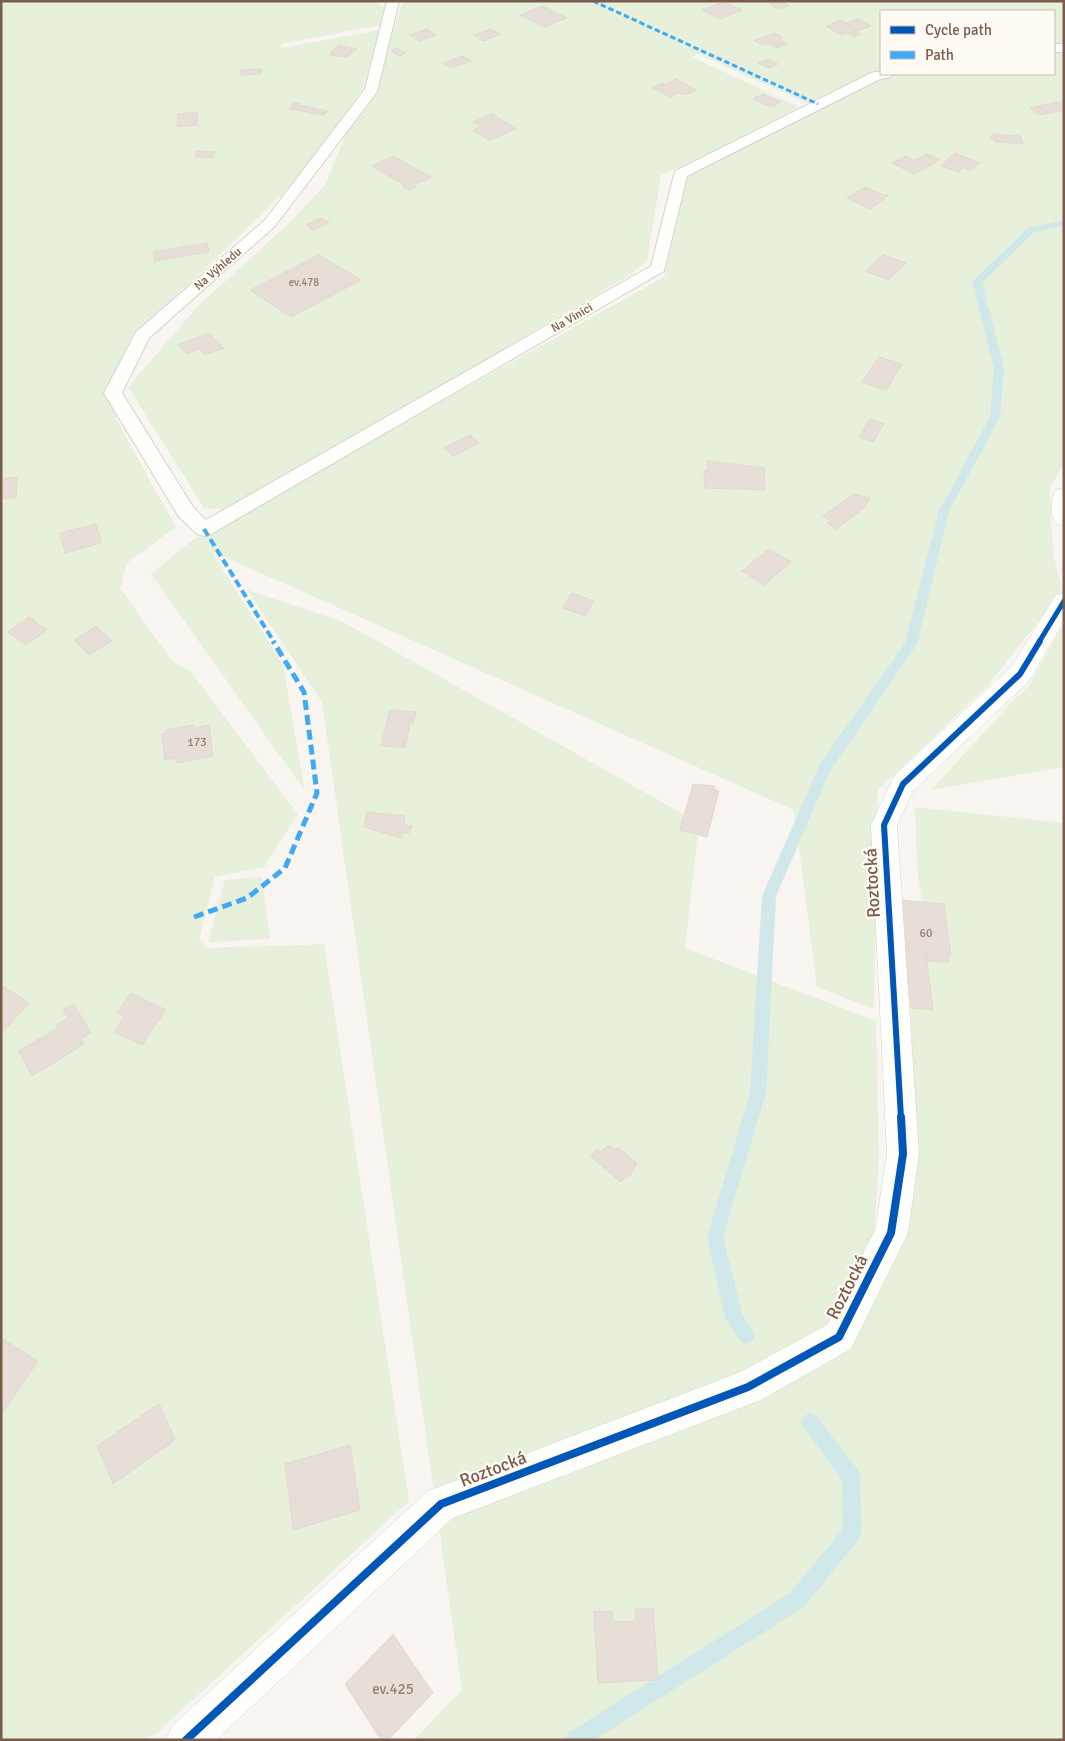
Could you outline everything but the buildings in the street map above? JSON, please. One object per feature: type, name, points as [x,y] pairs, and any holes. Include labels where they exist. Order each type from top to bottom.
[{"type":"street","points":[[1064,495],[1062,502],[1064,519]]},
{"type":"street","name":"Roztocká","points":[[186,1740],[441,1504],[748,1387],[839,1337],[891,1233],[902,1154],[884,825],[903,784],[1020,674],[1064,601]]},
{"type":"lane","name":"Na Výhledu","points":[[204,529],[186,512],[113,393],[142,336],[270,223],[372,89],[394,1]]},
{"type":"lane","name":"Na Vinici","points":[[204,529],[658,268],[680,174],[818,104],[881,75]]},
{"type":"green space","points":[[1,1],[374,1],[385,9],[381,25],[281,44],[281,48],[380,30],[363,88],[305,172],[217,258],[133,334],[105,393],[123,432],[176,527],[127,563],[120,588],[172,661],[190,671],[298,814],[264,867],[215,877],[199,940],[207,948],[324,944],[409,1501],[158,1732],[144,1740],[1,1740]]},
{"type":"green space","points":[[408,1],[1064,1],[1064,43],[1055,44],[1055,10],[880,10],[880,72],[863,77],[806,103],[699,54],[692,57],[799,107],[737,140],[661,175],[647,261],[630,275],[228,510],[204,508],[128,387],[197,307],[287,225],[325,185],[349,127],[375,85],[402,4]]},
{"type":"green space","points":[[1055,50],[1064,50],[1064,463],[1050,488],[1053,554],[1062,588],[1039,621],[987,686],[878,790],[874,1009],[817,987],[794,810],[211,551],[283,665],[305,791],[151,574],[190,542],[664,277],[686,180],[711,157],[827,103],[880,75],[1055,75]]},
{"type":"green space","points":[[247,590],[343,622],[699,823],[685,948],[876,1021],[879,1157],[874,1237],[918,1156],[910,1007],[932,1009],[928,961],[949,962],[948,955],[952,955],[944,904],[922,902],[917,867],[915,807],[1064,823],[1064,1740],[414,1740],[462,1690],[322,702]]},
{"type":"green space","points":[[1064,623],[1064,767],[931,790],[1029,686]]},
{"type":"green space","points":[[262,877],[270,939],[208,942],[225,880]]},
{"type":"waterway","points":[[746,1335],[734,1318],[715,1237],[758,1093],[769,896],[825,768],[911,644],[944,511],[995,417],[999,368],[977,282],[1031,230],[1064,223]]},
{"type":"waterway","points":[[575,1740],[797,1600],[852,1532],[851,1477],[810,1422]]},
{"type":"marked path","points":[[593,1],[818,104]]},
{"type":"marked path","points":[[194,917],[247,898],[285,868],[317,793],[304,692],[204,529]]},
{"type":"cycle path","points":[[186,1740],[441,1504],[748,1387],[839,1337],[891,1233],[903,1154],[884,825],[903,784],[1020,674],[1064,601]]}]
